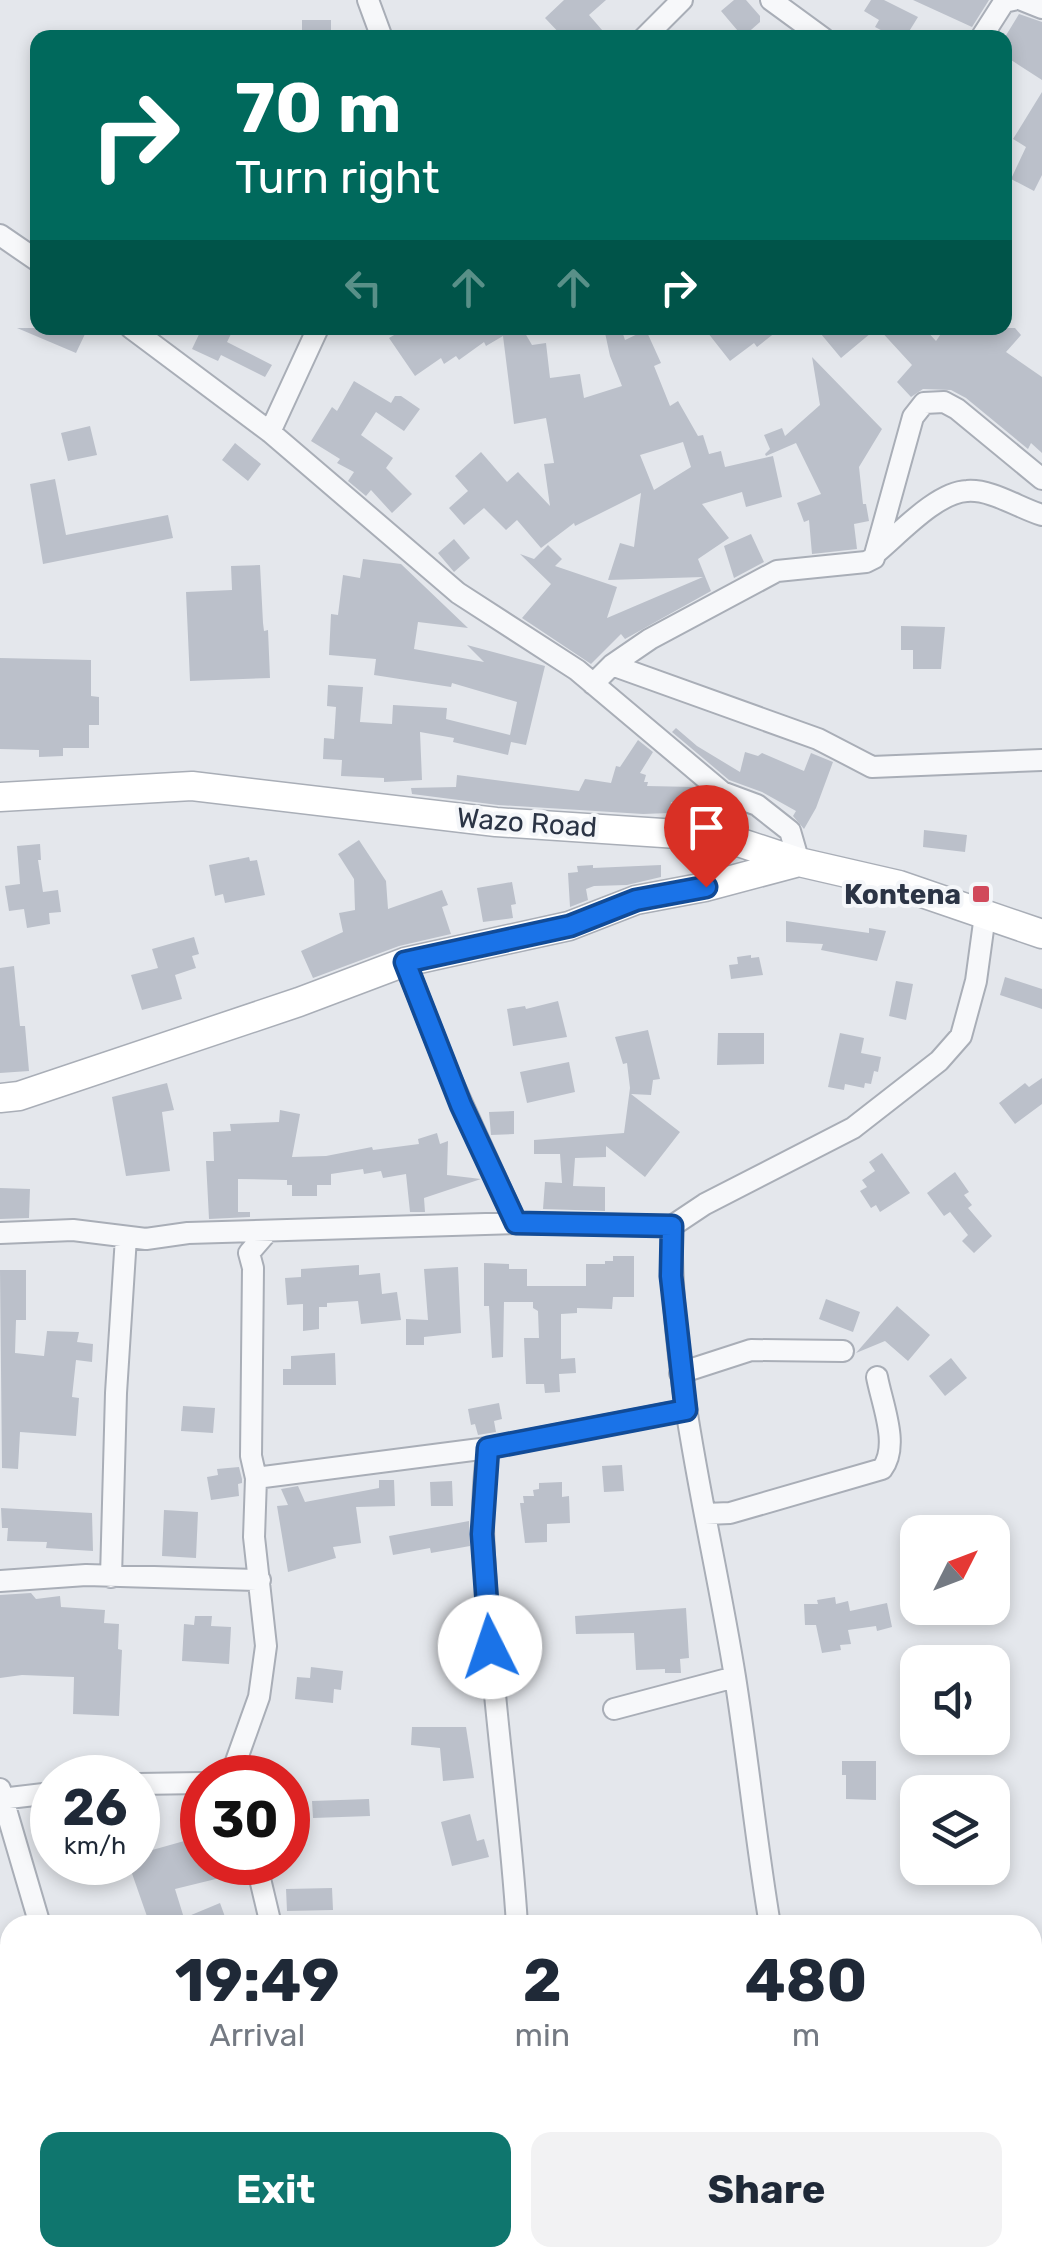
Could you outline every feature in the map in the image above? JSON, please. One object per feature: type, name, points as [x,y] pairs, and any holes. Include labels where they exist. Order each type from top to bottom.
[{"type":"main road","name":"Wazo Road","points":[[0,797],[192,786],[496,822],[722,837],[799,862],[899,885],[1042,934]]},
{"type":"main road","points":[[0,1098],[19,1096],[299,1002],[405,962],[570,926],[636,900],[706,887],[799,862]]},
{"type":"street","points":[[368,0],[379,30]]},
{"type":"street","points":[[652,30],[682,0]]},
{"type":"street","points":[[771,0],[812,30]]},
{"type":"street","points":[[986,30],[1004,2],[1013,0]]},
{"type":"street","points":[[1022,0],[1042,8]]},
{"type":"street","points":[[0,235],[30,256]]},
{"type":"street","points":[[140,335],[270,432],[458,593],[577,670],[722,792],[757,805],[790,831],[799,862]]},
{"type":"street","points":[[270,432],[315,335]]},
{"type":"street","points":[[876,553],[913,418],[924,403],[944,402],[957,409],[1042,479]]},
{"type":"street","points":[[594,684],[612,666],[690,615],[776,571],[866,562],[926,510],[952,494],[968,490],[1042,515]]},
{"type":"street","points":[[612,666],[818,739],[872,767],[1042,760]]},
{"type":"street","points":[[0,1233],[74,1230],[146,1239],[188,1233],[516,1223],[672,1226],[705,1204],[852,1128],[939,1061],[960,1036],[976,982],[985,915]]},
{"type":"street","points":[[405,962],[456,1094],[516,1223]]},
{"type":"street","points":[[672,1226],[671,1276],[680,1373],[735,1677],[769,1915]]},
{"type":"street","points":[[238,1755],[259,1697],[266,1646],[254,1536],[256,1478],[250,1456],[250,1254],[268,1231]]},
{"type":"street","points":[[111,1577],[116,1393],[126,1237]]},
{"type":"street","points":[[680,1373],[751,1350],[842,1351]]},
{"type":"street","points":[[705,1514],[730,1513],[882,1470],[890,1453],[890,1436],[877,1377]]},
{"type":"street","points":[[256,1478],[488,1448],[686,1410]]},
{"type":"street","points":[[488,1448],[482,1534],[516,1915]]},
{"type":"street","points":[[0,1581],[86,1575],[260,1580]]},
{"type":"street","points":[[614,1710],[735,1677]]},
{"type":"street","points":[[30,1794],[1,1795],[37,1915]]},
{"type":"street","points":[[261,1885],[268,1915]]},
{"type":"building","points":[[564,0],[606,0],[589,15],[602,30],[556,30],[545,18]]},
{"type":"building","points":[[734,0],[746,0],[760,16],[760,22],[751,30],[737,30],[721,11]]},
{"type":"building","points":[[871,0],[884,0],[918,17],[910,30],[881,30],[875,27],[879,20],[864,11]]},
{"type":"building","points":[[913,0],[989,0],[972,27]]},
{"type":"building","points":[[1019,14],[1042,22],[1042,80],[1012,61],[1009,30]]},
{"type":"building","points":[[302,20],[331,20],[331,30],[302,30]]},
{"type":"building","points":[[1042,92],[1042,175],[1034,191],[1012,180],[1026,147],[1013,139]]},
{"type":"building","points":[[1015,328],[1021,335],[1006,352],[1042,377],[1042,453],[1031,443],[1028,449],[951,390],[923,389],[911,397],[897,382],[912,365],[884,335],[930,335],[936,341],[940,335],[1012,335]]},
{"type":"building","points":[[34,335],[85,335],[76,353]]},
{"type":"building","points":[[199,335],[230,335],[227,342],[272,365],[265,377],[221,355],[218,361],[192,349]]},
{"type":"building","points":[[526,335],[532,345],[546,343],[550,378],[580,374],[584,398],[622,386],[606,335],[623,335],[625,340],[648,335],[661,363],[654,366],[670,406],[678,401],[698,436],[703,435],[709,454],[721,451],[725,467],[773,456],[782,497],[746,507],[742,492],[702,504],[729,538],[698,559],[711,591],[625,639],[621,634],[591,664],[522,618],[551,584],[520,554],[534,559],[548,545],[562,559],[555,566],[617,587],[607,618],[703,577],[608,580],[620,543],[634,547],[641,493],[575,526],[574,523],[541,548],[517,520],[506,530],[484,508],[464,525],[449,508],[468,491],[455,476],[481,452],[507,482],[518,472],[550,506],[544,464],[554,463],[546,418],[514,424],[503,336],[486,346],[484,342],[459,360],[456,356],[444,364],[441,358],[415,376],[389,338]],"holes":[[[683,442],[691,467],[654,490],[640,455]]]},
{"type":"building","points":[[710,335],[772,335],[757,347],[754,343],[730,361]]},
{"type":"building","points":[[822,335],[869,335],[841,358]]},
{"type":"building","points":[[812,357],[882,429],[859,467],[869,521],[854,524],[857,549],[812,554],[809,520],[804,522],[797,503],[821,494],[796,443],[765,454],[770,449],[764,435],[782,428],[785,436],[820,405]]},
{"type":"building","points":[[354,381],[391,403],[395,396],[401,396],[420,409],[404,431],[376,412],[361,435],[393,458],[386,468],[412,494],[392,513],[371,490],[366,496],[348,481],[354,472],[337,463],[340,459],[311,441],[332,407],[337,411]]},
{"type":"building","points":[[90,426],[97,455],[68,461],[61,433]]},
{"type":"building","points":[[235,443],[261,464],[248,481],[222,460]]},
{"type":"building","points":[[55,479],[66,535],[168,515],[173,538],[43,564],[30,484]]},
{"type":"building","points":[[751,534],[764,562],[734,578],[724,546]]},
{"type":"building","points":[[454,539],[470,558],[454,572],[438,553]]},
{"type":"building","points":[[363,559],[401,564],[468,628],[418,622],[414,649],[484,662],[467,645],[545,666],[526,745],[511,742],[508,755],[420,732],[422,780],[384,782],[384,778],[341,776],[342,760],[323,759],[324,738],[334,739],[336,707],[327,706],[328,685],[363,687],[360,722],[392,724],[393,705],[447,708],[446,719],[510,735],[517,702],[452,683],[451,687],[374,675],[376,659],[329,655],[331,614],[338,615],[343,575],[360,578]]},
{"type":"building","points":[[260,565],[270,678],[190,681],[186,592],[232,590],[231,566]]},
{"type":"building","points":[[901,626],[945,627],[941,669],[913,669],[913,650],[901,650]]},
{"type":"building","points":[[0,658],[91,660],[91,696],[99,697],[99,725],[89,725],[89,748],[63,748],[63,756],[39,757],[39,750],[0,749]]},
{"type":"building","points":[[676,728],[740,772],[745,752],[758,756],[762,753],[804,771],[811,753],[833,762],[804,829],[793,816],[796,811],[729,780],[672,732]]},
{"type":"building","points":[[638,740],[653,752],[640,773],[646,775],[647,786],[695,787],[715,804],[671,802],[670,813],[643,814],[498,805],[412,794],[411,788],[456,787],[457,775],[579,791],[585,779],[611,783],[616,766],[620,767]]},
{"type":"building","points":[[924,830],[967,835],[965,852],[923,847]]},
{"type":"building","points":[[359,840],[386,881],[388,909],[442,890],[448,905],[442,907],[451,934],[399,946],[313,978],[301,951],[343,932],[339,913],[355,910],[354,879],[338,854]]},
{"type":"building","points":[[40,844],[43,892],[58,890],[61,912],[49,913],[50,924],[27,928],[24,909],[9,911],[5,886],[20,884],[17,846]]},
{"type":"building","points":[[249,857],[250,861],[257,860],[265,895],[225,903],[223,894],[215,896],[209,865]]},
{"type":"building","points":[[661,865],[661,877],[627,885],[594,886],[586,889],[588,900],[570,907],[568,873],[578,872],[577,866]]},
{"type":"building","points":[[512,882],[516,904],[511,905],[513,918],[483,922],[477,888]]},
{"type":"building","points":[[786,921],[869,933],[869,928],[886,931],[877,961],[821,950],[823,944],[786,942]]},
{"type":"building","points":[[194,937],[199,954],[192,956],[196,968],[175,975],[182,999],[142,1010],[131,975],[158,968],[152,949]]},
{"type":"building","points":[[737,957],[759,957],[763,975],[731,979],[729,965],[738,964]]},
{"type":"building","points":[[14,966],[29,1071],[0,1073],[0,968]]},
{"type":"building","points":[[1005,977],[1042,989],[1042,1009],[1000,995]]},
{"type":"building","points":[[896,981],[913,984],[906,1020],[889,1016]]},
{"type":"building","points":[[558,1001],[567,1037],[513,1046],[507,1009]]},
{"type":"building","points":[[648,1030],[660,1079],[653,1080],[651,1095],[631,1094],[680,1132],[645,1177],[606,1146],[606,1157],[575,1158],[573,1186],[605,1187],[605,1211],[543,1209],[545,1182],[562,1183],[560,1154],[534,1154],[534,1140],[624,1133],[630,1088],[627,1063],[623,1064],[615,1037]]},
{"type":"building","points":[[718,1033],[764,1033],[764,1064],[717,1065]]},
{"type":"building","points":[[840,1033],[864,1038],[861,1053],[881,1057],[878,1072],[874,1071],[871,1084],[865,1083],[864,1088],[845,1084],[844,1090],[828,1087]]},
{"type":"building","points":[[569,1062],[575,1092],[527,1103],[520,1072]]},
{"type":"building","points":[[1042,1078],[1042,1104],[1015,1124],[999,1103],[1025,1083],[1029,1087]]},
{"type":"building","points":[[167,1083],[174,1110],[162,1112],[170,1171],[126,1176],[112,1097]]},
{"type":"building","points":[[280,1110],[300,1114],[292,1157],[419,1144],[418,1139],[437,1133],[440,1144],[448,1141],[447,1175],[481,1179],[424,1198],[425,1212],[410,1212],[406,1174],[383,1178],[381,1171],[364,1174],[363,1169],[331,1174],[331,1185],[317,1185],[317,1196],[292,1196],[292,1185],[287,1185],[287,1180],[238,1179],[238,1212],[250,1212],[250,1217],[209,1219],[206,1161],[214,1161],[213,1132],[231,1131],[230,1124],[279,1122]]},
{"type":"building","points":[[514,1111],[514,1134],[491,1135],[489,1112]]},
{"type":"building","points":[[882,1153],[910,1193],[880,1212],[876,1205],[871,1208],[860,1191],[867,1187],[862,1180],[875,1171],[869,1162]]},
{"type":"building","points":[[955,1172],[969,1192],[964,1195],[972,1205],[968,1208],[992,1236],[974,1253],[962,1241],[968,1235],[950,1212],[944,1216],[927,1193]]},
{"type":"building","points":[[0,1188],[30,1189],[29,1218],[0,1219]]},
{"type":"building","points":[[613,1256],[634,1256],[634,1297],[613,1297],[612,1309],[577,1308],[577,1313],[561,1314],[561,1359],[575,1358],[576,1373],[559,1374],[560,1392],[545,1393],[544,1384],[526,1384],[524,1338],[539,1338],[538,1311],[533,1302],[504,1302],[503,1357],[492,1358],[489,1306],[484,1306],[484,1263],[527,1269],[527,1286],[586,1286],[586,1264],[605,1264],[613,1261]]},
{"type":"building","points":[[359,1265],[359,1275],[380,1273],[382,1294],[397,1292],[401,1320],[361,1324],[358,1301],[327,1303],[327,1307],[319,1307],[319,1329],[303,1331],[303,1304],[287,1305],[285,1278],[301,1277],[301,1269]]},
{"type":"building","points":[[458,1267],[461,1333],[424,1337],[424,1345],[406,1345],[406,1319],[428,1320],[424,1269]]},
{"type":"building","points":[[0,1270],[26,1270],[26,1320],[16,1320],[15,1353],[44,1356],[47,1331],[79,1332],[77,1342],[93,1344],[92,1362],[76,1360],[72,1397],[79,1398],[76,1436],[20,1432],[18,1469],[2,1468]]},
{"type":"building","points":[[826,1299],[860,1312],[853,1332],[819,1319]]},
{"type":"building","points":[[897,1306],[930,1335],[908,1361],[885,1341],[856,1353]]},
{"type":"building","points":[[335,1353],[336,1385],[283,1385],[283,1369],[291,1369],[291,1356]]},
{"type":"building","points":[[951,1358],[967,1378],[945,1396],[929,1376]]},
{"type":"building","points":[[499,1403],[502,1419],[494,1421],[496,1432],[478,1435],[468,1409]]},
{"type":"building","points":[[183,1406],[215,1408],[213,1433],[181,1431]]},
{"type":"building","points":[[622,1465],[624,1491],[604,1492],[602,1466]]},
{"type":"building","points":[[239,1467],[239,1496],[211,1500],[207,1477],[218,1475],[217,1469]]},
{"type":"building","points":[[379,1480],[394,1480],[395,1506],[356,1507],[361,1543],[333,1547],[336,1558],[288,1572],[277,1506],[288,1505],[281,1489],[298,1486],[305,1502],[379,1488]]},
{"type":"building","points":[[452,1481],[453,1506],[431,1506],[430,1482]]},
{"type":"building","points":[[562,1482],[562,1497],[569,1496],[570,1523],[547,1524],[547,1542],[525,1543],[520,1503],[524,1503],[523,1496],[534,1496],[533,1490],[539,1489],[539,1483]]},
{"type":"building","points":[[1,1508],[92,1513],[93,1551],[46,1548],[47,1542],[7,1541],[8,1528],[2,1528]]},
{"type":"building","points":[[164,1510],[198,1512],[196,1558],[162,1556]]},
{"type":"building","points":[[469,1521],[470,1546],[393,1555],[389,1536]]},
{"type":"building","points":[[31,1593],[36,1599],[60,1596],[61,1607],[105,1610],[104,1623],[119,1624],[119,1716],[73,1714],[74,1677],[0,1678],[0,1595]]},
{"type":"building","points":[[835,1597],[836,1604],[848,1601],[850,1611],[887,1603],[892,1627],[848,1630],[851,1644],[822,1653],[816,1625],[805,1625],[804,1604],[818,1604],[817,1600]]},
{"type":"building","points":[[686,1608],[689,1658],[680,1659],[681,1673],[636,1670],[634,1633],[576,1634],[575,1616]]},
{"type":"building","points":[[195,1616],[212,1616],[211,1626],[231,1627],[229,1664],[182,1661],[184,1624],[194,1625]]},
{"type":"building","points":[[311,1667],[343,1671],[341,1690],[334,1689],[333,1703],[295,1699],[297,1677],[310,1678]]},
{"type":"building","points":[[412,1727],[466,1727],[474,1778],[443,1781],[440,1748],[411,1745]]},
{"type":"building","points":[[842,1761],[876,1761],[876,1800],[846,1799]]},
{"type":"building","points":[[369,1799],[370,1816],[313,1818],[312,1801]]},
{"type":"building","points":[[470,1814],[477,1841],[484,1839],[489,1857],[452,1866],[441,1822]]},
{"type":"building","points":[[180,1842],[180,1885],[191,1885],[175,1889],[183,1915],[147,1915],[136,1885],[160,1885],[160,1848]]},
{"type":"building","points":[[332,1888],[333,1910],[287,1911],[286,1889]]},
{"type":"building","points":[[220,1903],[224,1915],[191,1915]]},
{"type":"place","name":"Kontena","points":[[981,894]]},
{"type":"route","points":[[490,1647],[482,1534],[488,1448],[686,1410],[671,1276],[672,1226],[516,1223],[461,1105],[405,962],[570,926],[636,900],[706,887]]}]
